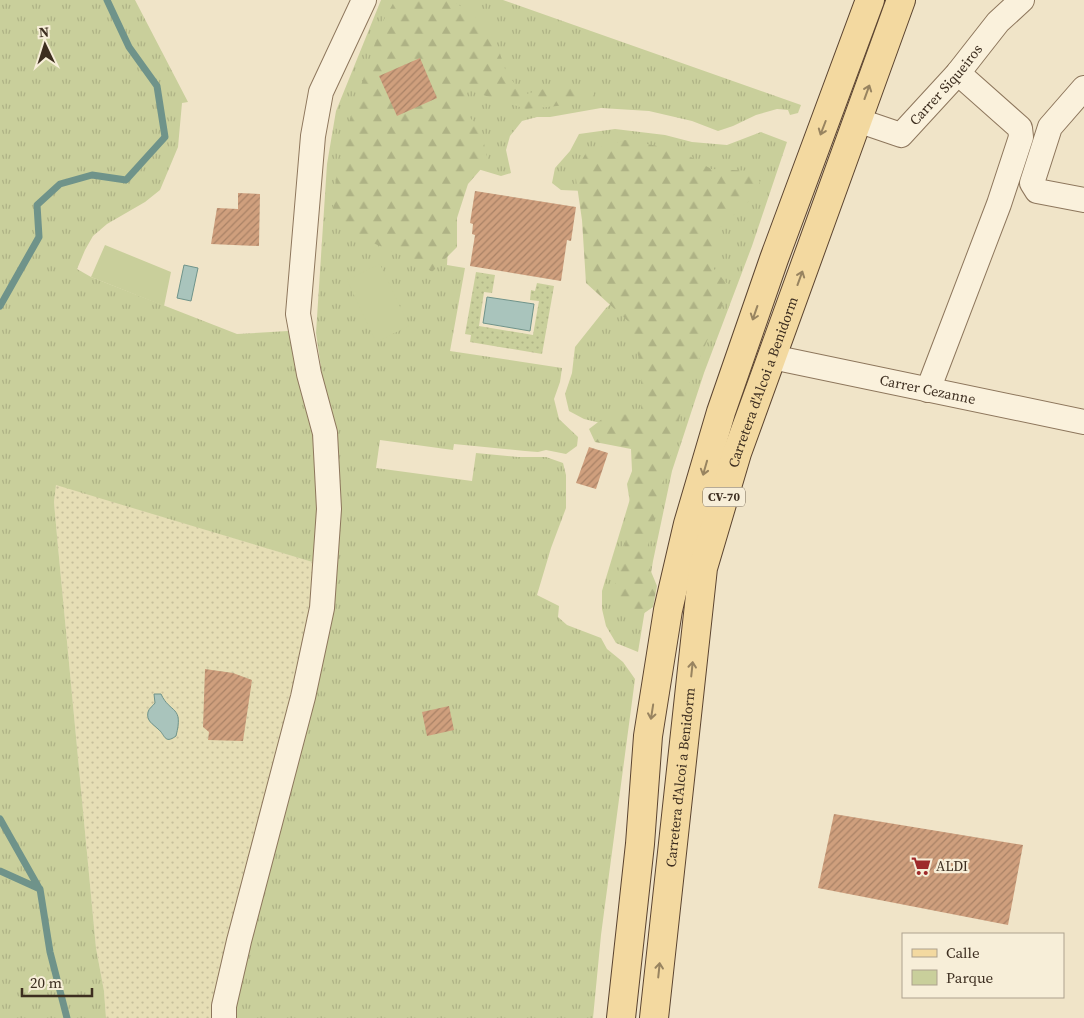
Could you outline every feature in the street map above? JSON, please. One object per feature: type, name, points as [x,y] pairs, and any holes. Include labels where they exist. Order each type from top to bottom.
[{"type":"main road","name":"Carretera d'Alcoi a Benidorm","points":[[621,1018],[640,844],[648,736],[668,610],[688,524],[721,412],[770,268],[870,0]]},
{"type":"main road","name":"Carretera d'Alcoi a Benidorm","points":[[654,1018],[703,568],[737,454],[900,0]]},
{"type":"street","points":[[224,1018],[224,1006],[239,941],[303,697],[322,608],[329,509],[325,433],[309,374],[298,314],[312,136],[321,92],[364,0]]},
{"type":"street","name":"Carrer Siqueiros","points":[[857,120],[901,135],[958,73],[998,22],[1022,0]]},
{"type":"street","points":[[928,390],[999,204],[1022,137],[1020,128],[958,73]]},
{"type":"street","points":[[1084,88],[1050,128],[1032,183],[1037,191],[1084,200]]},
{"type":"street","name":"Carrer Cezanne","points":[[772,357],[1084,422]]},
{"type":"shaded area","points":[[56,484],[319,564],[296,696],[278,745],[267,801],[242,899],[217,981],[213,1018],[106,1018],[104,991],[96,948],[57,536],[54,502]]},
{"type":"green space","points":[[0,0],[135,0],[188,102],[182,103],[178,147],[160,190],[145,202],[107,224],[93,236],[77,269],[91,277],[237,334],[288,331],[312,421],[318,463],[319,564],[56,485],[54,502],[57,536],[96,948],[104,991],[106,1018],[0,1018]]},
{"type":"green space","points":[[381,0],[503,0],[801,105],[798,113],[790,115],[788,110],[777,109],[756,115],[718,131],[692,121],[649,111],[601,108],[550,117],[537,117],[522,121],[510,136],[506,150],[511,173],[501,176],[471,167],[450,209],[447,265],[465,268],[450,351],[562,368],[560,382],[554,399],[559,419],[578,437],[577,446],[566,454],[546,450],[538,452],[454,444],[453,450],[380,440],[376,468],[472,481],[476,453],[518,457],[546,457],[563,463],[566,475],[566,508],[551,548],[537,595],[559,606],[558,617],[567,625],[601,638],[607,649],[623,662],[635,679],[601,935],[593,1018],[234,1018],[240,976],[287,789],[319,682],[335,592],[324,389],[316,333],[327,164],[336,111]]},
{"type":"green space","points":[[395,0],[452,0],[492,29],[506,72],[523,95],[561,84],[592,84],[595,98],[567,105],[526,109],[468,90],[463,110],[481,130],[488,161],[468,184],[457,218],[457,247],[432,272],[421,264],[364,239],[332,220],[336,180],[348,125],[381,25]]},
{"type":"green space","points":[[615,129],[665,135],[692,142],[727,145],[761,132],[787,142],[752,246],[704,373],[672,471],[653,561],[638,652],[616,643],[606,626],[602,609],[602,591],[630,499],[641,441],[613,426],[584,419],[569,411],[565,394],[572,373],[575,347],[606,308],[630,288],[584,191],[561,190],[552,183],[555,168],[570,151],[579,134]]},
{"type":"green space","points":[[625,140],[679,150],[711,169],[754,171],[760,182],[749,201],[717,230],[714,269],[730,287],[687,388],[652,527],[645,557],[657,586],[653,607],[633,621],[613,593],[632,515],[627,484],[632,471],[631,449],[595,442],[589,429],[610,413],[632,415],[641,418],[641,366],[629,322],[586,283],[582,220],[575,172],[587,151]]},
{"type":"green space","points":[[105,245],[171,272],[164,306],[91,277]]},
{"type":"green space","points":[[380,264],[409,326],[376,342],[347,280]]},
{"type":"green space","points":[[476,272],[495,275],[492,293],[484,292],[479,326],[533,335],[539,301],[530,300],[531,290],[535,291],[537,283],[554,286],[542,354],[470,342],[471,335],[465,334]]},
{"type":"water","points":[[184,265],[198,268],[191,301],[177,298]]},
{"type":"water","points":[[487,297],[534,304],[530,331],[483,323]]},
{"type":"water","points":[[154,694],[161,694],[177,714],[178,726],[176,736],[172,738],[165,738],[148,718],[149,711],[155,703]]},
{"type":"building","points":[[420,58],[437,98],[397,116],[379,76]]},
{"type":"building","points":[[475,191],[576,207],[571,241],[567,240],[561,281],[470,266],[475,235],[472,234],[473,224],[470,223]]},
{"type":"building","points":[[238,193],[260,194],[259,246],[211,244],[217,208],[238,209]]},
{"type":"building","points":[[589,447],[608,453],[596,489],[576,483]]},
{"type":"building","points":[[205,669],[233,673],[252,680],[243,741],[208,740],[209,732],[203,727]]},
{"type":"building","points":[[449,706],[454,730],[427,736],[422,712]]},
{"type":"building","name":"ALDI","points":[[834,814],[1023,845],[1008,925],[818,888]]},
{"type":"waterway","points":[[0,306],[39,237],[37,205],[60,184],[92,175],[126,180],[165,137],[157,86],[129,47],[107,0]]},
{"type":"waterway","points":[[0,819],[39,888]]},
{"type":"waterway","points":[[0,871],[40,889],[50,952],[67,1018]]},
{"type":"place","name":"ALDI","points":[[921,866]]}]
